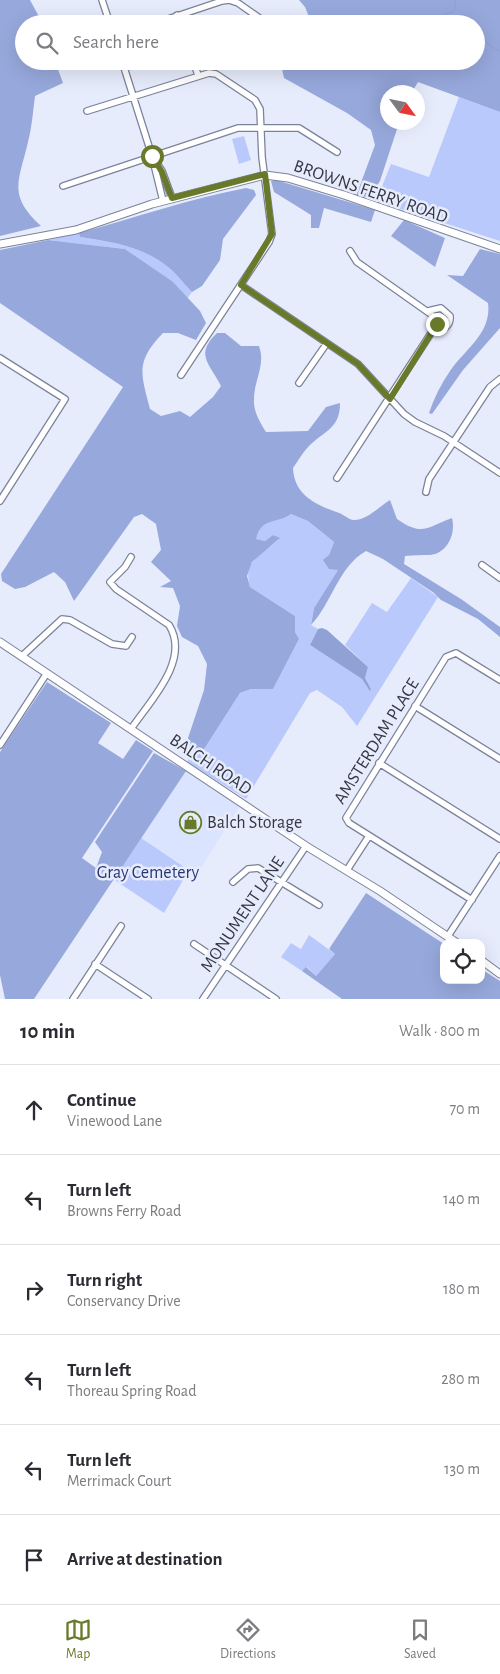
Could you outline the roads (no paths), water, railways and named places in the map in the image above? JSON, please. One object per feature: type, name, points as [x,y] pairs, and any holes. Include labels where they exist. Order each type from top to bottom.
[{"type":"street","points":[[102,0],[107,15]]},
{"type":"street","points":[[177,15],[229,0],[253,15]]},
{"type":"street","points":[[125,70],[152,156],[163,201]]},
{"type":"street","points":[[196,70],[198,75]]},
{"type":"street","points":[[87,111],[209,72],[216,74],[255,100],[260,109],[272,234],[241,285],[181,375]]},
{"type":"street","points":[[62,186],[238,128],[299,128],[337,152]]},
{"type":"street","points":[[152,156],[162,172],[172,198]]},
{"type":"street","name":"BROWNS FERRY ROAD","points":[[0,244],[76,230],[172,198],[265,174],[288,178],[344,195],[500,249]]},
{"type":"street","points":[[337,478],[434,332],[436,319],[358,262],[350,251]]},
{"type":"street","points":[[241,285],[362,367],[390,399],[415,422],[454,442],[500,473]]},
{"type":"street","points":[[428,312],[441,308],[450,316],[446,327],[434,332]]},
{"type":"street","points":[[299,384],[327,343]]},
{"type":"street","points":[[0,358],[65,400],[0,501]]},
{"type":"street","points":[[426,492],[429,479],[490,387],[500,379]]},
{"type":"street","points":[[130,729],[170,669],[176,647],[174,633],[169,625],[116,589],[110,582],[125,567],[131,557]]},
{"type":"street","points":[[482,566],[500,578]]},
{"type":"street","points":[[22,656],[62,619],[70,620],[112,644],[126,646],[132,637]]},
{"type":"street","name":"BALCH ROAD","points":[[0,642],[306,846],[347,870],[452,939]]},
{"type":"street","name":"AMSTERDAM PLACE","points":[[472,900],[348,823],[346,816],[446,657],[452,653],[460,654],[500,680]]},
{"type":"street","points":[[0,745],[47,673]]},
{"type":"street","points":[[415,706],[500,759]]},
{"type":"street","points":[[380,763],[500,839]]},
{"type":"street","points":[[347,870],[369,836]]},
{"type":"street","name":"MONUMENT LANE","points":[[202,999],[306,846]]},
{"type":"street","points":[[448,936],[500,856]]},
{"type":"street","points":[[233,882],[248,869],[258,868],[319,905]]},
{"type":"street","points":[[73,999],[120,926]]},
{"type":"street","points":[[194,944],[276,999]]},
{"type":"street","points":[[485,963],[500,974]]},
{"type":"street","points":[[96,964],[148,999]]},
{"type":"waterway","points":[[443,15],[454,11],[456,2],[453,0]]},
{"type":"waterway","points":[[485,41],[500,52]]},
{"type":"place","name":"Balch Storage","points":[[191,822]]},
{"type":"park label","name":"Gray Cemetery","points":[[148,872]]}]
